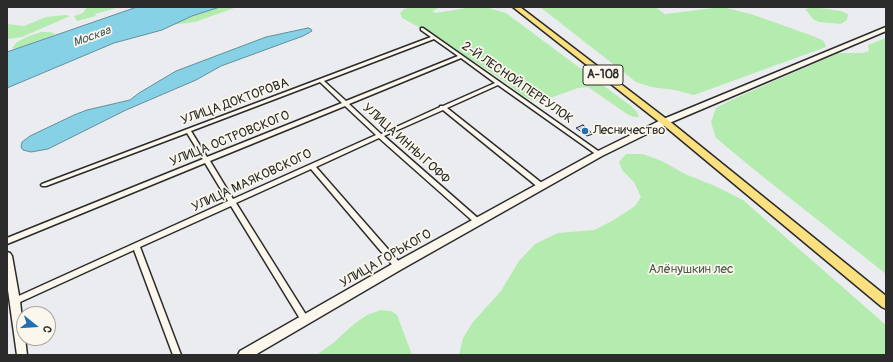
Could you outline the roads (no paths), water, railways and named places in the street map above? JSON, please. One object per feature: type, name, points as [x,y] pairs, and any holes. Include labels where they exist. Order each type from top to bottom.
[{"type":"highway","name":"А-108","points":[[516,7],[664,122],[886,303]]},
{"type":"main road","name":"УЛИЦА ГОРЬКОГО","points":[[244,355],[398,266],[599,154],[664,122],[886,29]]},
{"type":"street","name":"2-Й ЛЕСНОЙ ПЕРЕУЛОК","points":[[422,29],[599,154]]},
{"type":"street","name":"УЛИЦА ДОКТОРОВА","points":[[44,185],[433,38]]},
{"type":"street","name":"УЛИЦА ОСТРОВСКОГО","points":[[7,241],[460,57]]},
{"type":"street","name":"УЛИЦА ИННЫ ГОФФ","points":[[321,81],[380,136],[478,222]]},
{"type":"street","name":"УЛИЦА МАЯКОВСКОГО","points":[[15,301],[442,107],[499,83]]},
{"type":"street","points":[[442,107],[542,186]]},
{"type":"street","points":[[188,131],[305,320]]},
{"type":"street","points":[[312,166],[398,266]]},
{"type":"street","points":[[136,247],[177,355]]},
{"type":"street","points":[[7,256],[22,355]]},
{"type":"water","name":"Москва","points":[[137,7],[220,7],[192,16],[162,30],[114,43],[7,88],[7,52]]},
{"type":"water","points":[[308,28],[312,31],[303,36],[221,66],[196,80],[126,110],[48,149],[31,152],[23,150],[21,147],[22,142],[30,136],[87,110],[130,100],[176,71],[266,37]]},
{"type":"place","name":"Лесничество","points":[[585,131]]},
{"type":"park label","name":"Алёнушкин лес","points":[[691,270]]}]
